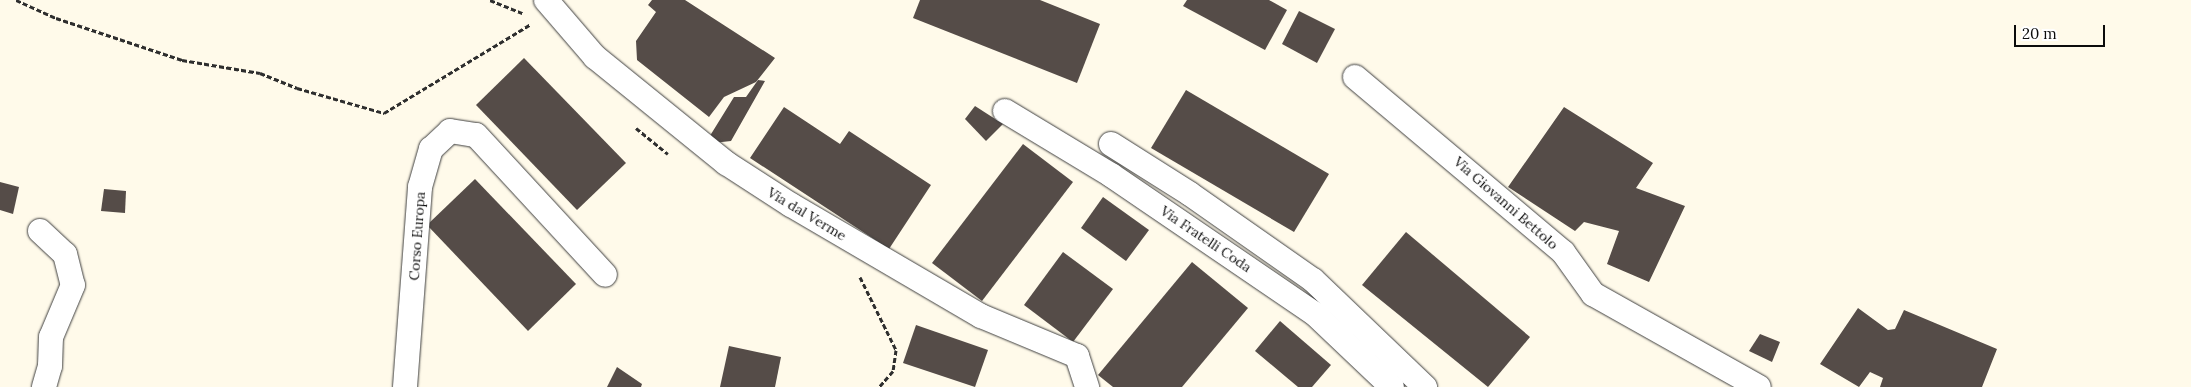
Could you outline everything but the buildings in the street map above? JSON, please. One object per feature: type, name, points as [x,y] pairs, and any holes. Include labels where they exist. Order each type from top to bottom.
[{"type":"street","name":"Via dal Verme","points":[[546,0],[595,58],[726,163],[791,205],[981,316],[1077,356],[1087,387]]},
{"type":"street","name":"Via Giovanni Bettolo","points":[[1355,77],[1563,252],[1593,294],[1759,387]]},
{"type":"street","name":"Via Fratelli Coda","points":[[1005,111],[1111,175],[1315,314],[1392,387]]},
{"type":"street","name":"Corso Europa","points":[[405,387],[420,187],[431,148],[450,131],[476,135],[605,275]]},
{"type":"street","name":"Via Fratelli Coda","points":[[1111,144],[1190,194],[1313,280],[1425,387]]},
{"type":"street","points":[[40,231],[65,254],[73,285],[51,337],[50,366],[44,387]]},
{"type":"path","points":[[16,0],[56,18],[182,60],[260,73],[297,88],[384,113],[534,22]]},
{"type":"path","points":[[490,0],[514,8],[540,28]]}]
